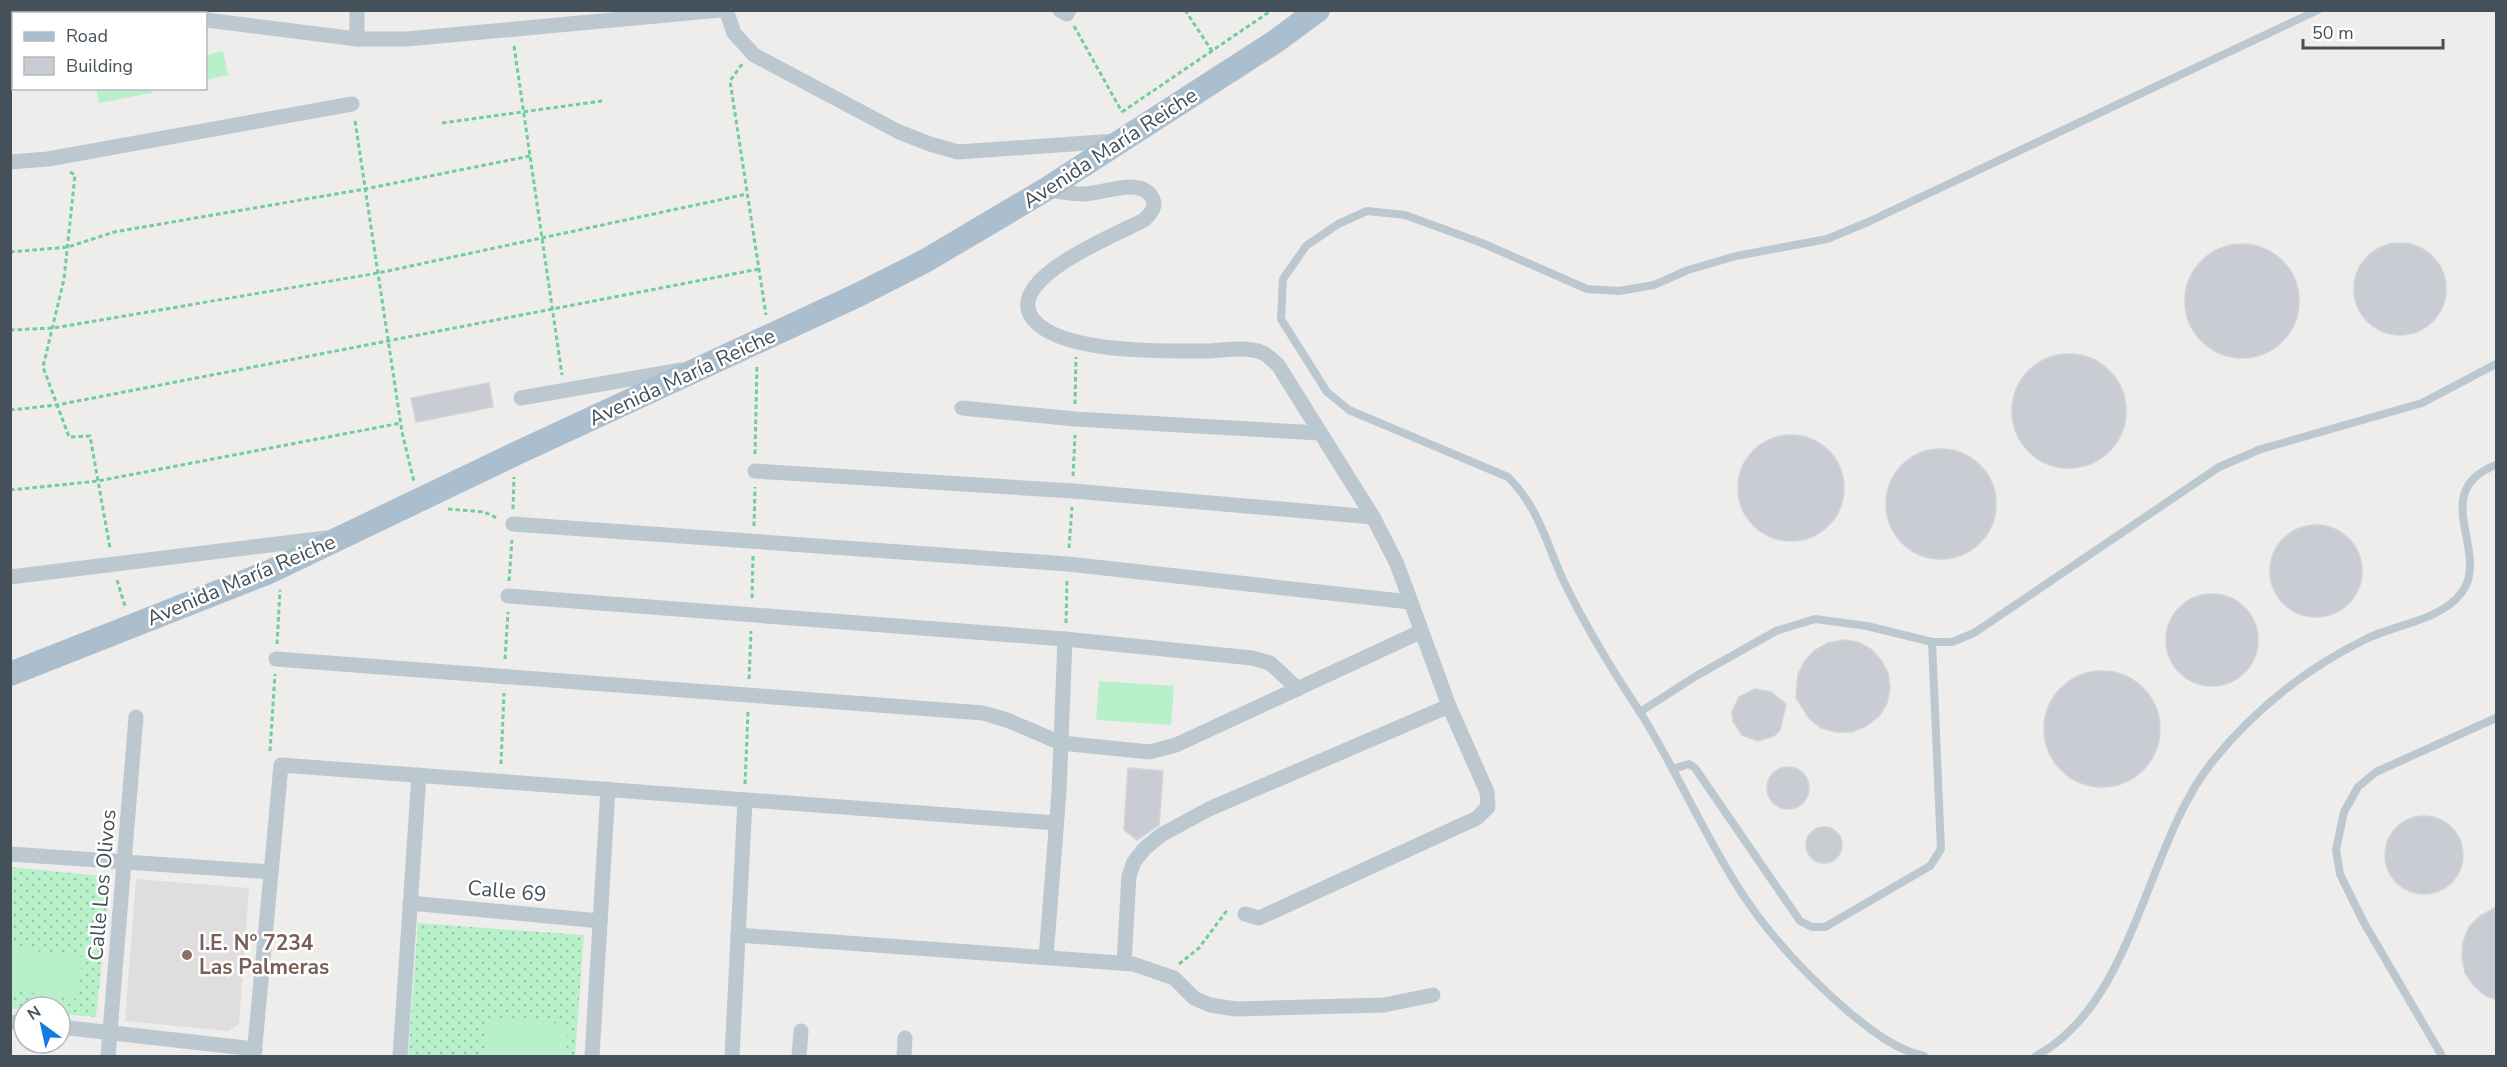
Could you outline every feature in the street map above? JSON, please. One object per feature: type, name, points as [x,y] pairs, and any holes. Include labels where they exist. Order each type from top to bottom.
[{"type":"main road","name":"Avenida María Reiche","points":[[10,674],[269,572],[926,261],[1045,190],[1117,140],[1276,41],[1318,10]]},
{"type":"street","points":[[357,10],[357,39]]},
{"type":"street","points":[[207,20],[357,39],[406,39],[724,10],[734,33],[754,55],[899,132],[930,144],[958,152],[1117,140]]},
{"type":"street","points":[[10,162],[61,157],[352,104]]},
{"type":"street","points":[[1045,190],[1084,194],[1137,186],[1148,191],[1154,200],[1153,210],[1144,220],[1052,268],[1034,285],[1028,302],[1031,317],[1042,329],[1076,343],[1154,352],[1248,350],[1264,353],[1278,365],[1373,517],[1397,564],[1420,632],[1486,792],[1488,807],[1477,818],[1259,918],[1245,914]]},
{"type":"street","points":[[521,398],[707,365]]},
{"type":"street","points":[[962,408],[1075,419],[1320,434]]},
{"type":"street","points":[[755,471],[1073,491],[1373,517]]},
{"type":"street","points":[[513,524],[1068,564],[1410,602]]},
{"type":"street","points":[[10,577],[345,536]]},
{"type":"street","points":[[508,596],[1065,639],[1252,658],[1270,663],[1298,689]]},
{"type":"street","points":[[276,659],[983,713],[1007,720],[1061,743],[1149,752],[1176,745],[1420,632]]},
{"type":"street","points":[[1047,957],[1061,743],[1065,639]]},
{"type":"street","points":[[1124,963],[1129,876],[1139,855],[1161,835],[1209,809],[1449,706]]},
{"type":"street","name":"Calle Los Olivos","points":[[108,1056],[126,861],[136,717]]},
{"type":"street","points":[[72,1028],[255,1052],[281,765],[1056,823]]},
{"type":"street","points":[[400,1056],[419,775]]},
{"type":"street","points":[[592,1056],[608,789]]},
{"type":"street","points":[[732,1056],[745,800]]},
{"type":"street","points":[[10,854],[271,872]]},
{"type":"street","name":"Calle 69","points":[[410,903],[600,921]]},
{"type":"street","points":[[738,935],[1124,963],[1174,978],[1194,998],[1210,1005],[1236,1009],[1384,1005],[1433,995]]},
{"type":"street","points":[[799,1056],[801,1031]]},
{"type":"street","points":[[904,1056],[905,1038]]},
{"type":"lane","points":[[1924,1056],[1913,1054],[1876,1034],[1836,1001],[1775,937],[1737,885],[1673,769],[1640,712],[1615,675],[1567,589],[1535,510],[1522,491],[1508,477],[1349,410],[1327,392],[1281,319],[1282,279],[1306,246],[1338,224],[1367,211],[1405,215],[1482,243],[1587,289],[1619,291],[1654,285],[1688,270],[1736,256],[1827,239],[1868,222],[2318,10]]},
{"type":"lane","points":[[1640,712],[1696,676],[1776,631],[1815,619],[1867,626],[1932,642],[1952,642],[1974,633],[2219,467],[2261,449],[2422,403],[2496,364]]},
{"type":"lane","points":[[2036,1056],[2068,1035],[2100,991],[2138,916],[2182,805],[2211,763],[2265,704],[2320,664],[2367,639],[2426,618],[2455,600],[2463,591],[2470,572],[2462,508],[2464,494],[2472,482],[2496,465]]},
{"type":"lane","points":[[1673,769],[1689,764],[1695,768],[1800,921],[1812,927],[1825,927],[1930,866],[1941,849],[1932,642]]},
{"type":"lane","points":[[2442,1056],[2363,921],[2340,874],[2336,850],[2344,812],[2358,787],[2376,772],[2496,718]]},
{"type":"path","points":[[1185,10],[1212,51]]},
{"type":"path","points":[[1122,112],[1272,10]]},
{"type":"path","points":[[1065,12],[1122,112],[1117,140]]},
{"type":"path","points":[[512,29],[564,390]]},
{"type":"path","points":[[730,81],[766,316],[784,313],[788,328]]},
{"type":"path","points":[[442,123],[602,101]]},
{"type":"path","points":[[352,104],[401,423],[414,482],[421,478],[426,496],[445,509],[484,512],[513,524]]},
{"type":"path","points":[[10,252],[68,247],[114,232],[365,189],[530,156]]},
{"type":"path","points":[[61,157],[64,170],[75,174],[64,279],[43,367],[69,437],[90,436],[112,564],[132,627]]},
{"type":"path","points":[[10,330],[53,327],[378,273],[747,194]]},
{"type":"path","points":[[10,410],[57,405],[759,269]]},
{"type":"path","points":[[745,800],[758,342]]},
{"type":"path","points":[[10,490],[98,481],[401,423]]},
{"type":"path","points":[[500,781],[515,454]]},
{"type":"path","points":[[1166,975],[1199,948],[1231,905]]},
{"type":"shaded area","name":"I.E. N° 7234 Las Palmeras","points":[[136,879],[249,888],[239,1024],[228,1031],[125,1021]]},
{"type":"green space","points":[[223,51],[228,75],[207,80],[207,55]]},
{"type":"green space","points":[[96,90],[151,90],[152,93],[99,103]]},
{"type":"green space","points":[[1099,681],[1174,686],[1171,725],[1096,720]]},
{"type":"green space","points":[[10,867],[111,877],[96,1017],[72,1015],[72,995],[12,995],[11,1009]]},
{"type":"green space","points":[[418,923],[584,935],[575,1056],[408,1056]]},
{"type":"green space","points":[[11,948],[83,957],[78,999],[72,998],[72,995],[48,995],[11,990]]},
{"type":"green space","points":[[487,1019],[568,1024],[566,1056],[484,1056]]},
{"type":"building","points":[[2400,243],[2426,251],[2438,263],[2446,289],[2438,315],[2426,327],[2400,335],[2374,327],[2362,315],[2354,289],[2362,263],[2374,251]]},
{"type":"building","points":[[2242,244],[2264,248],[2274,253],[2290,269],[2295,279],[2299,301],[2295,323],[2290,333],[2274,349],[2264,354],[2242,358],[2220,354],[2210,349],[2194,333],[2189,323],[2185,301],[2189,279],[2194,269],[2210,253],[2220,248]]},
{"type":"building","points":[[2069,354],[2091,358],[2101,363],[2117,379],[2122,389],[2126,411],[2122,433],[2117,443],[2101,459],[2091,464],[2069,468],[2047,464],[2037,459],[2021,443],[2016,433],[2012,411],[2016,389],[2021,379],[2037,363],[2047,358]]},
{"type":"building","points":[[489,383],[493,407],[416,422],[411,398]]},
{"type":"building","points":[[1791,435],[1811,439],[1829,450],[1840,468],[1844,488],[1840,508],[1829,526],[1811,537],[1791,541],[1771,537],[1753,526],[1742,508],[1738,488],[1742,468],[1753,450],[1771,439]]},
{"type":"building","points":[[1941,449],[1962,453],[1980,465],[1992,483],[1996,504],[1992,525],[1980,543],[1962,555],[1941,559],[1920,555],[1902,543],[1890,525],[1886,504],[1890,483],[1902,465],[1920,453]]},
{"type":"building","points":[[2316,525],[2342,533],[2354,545],[2362,571],[2354,597],[2342,609],[2316,617],[2290,609],[2278,597],[2270,571],[2278,545],[2290,533]]},
{"type":"building","points":[[2212,594],[2238,602],[2250,614],[2258,640],[2250,666],[2238,678],[2212,686],[2186,678],[2174,666],[2166,640],[2174,614],[2186,602]]},
{"type":"building","points":[[1843,640],[1858,642],[1871,649],[1881,660],[1888,673],[1890,688],[1887,703],[1879,716],[1866,726],[1852,732],[1836,732],[1821,728],[1809,718],[1796,698],[1798,674],[1805,661],[1815,650],[1828,643]]},
{"type":"building","points":[[2102,671],[2124,675],[2143,688],[2156,707],[2160,729],[2156,751],[2143,770],[2124,783],[2102,787],[2080,783],[2061,770],[2048,751],[2044,729],[2048,707],[2061,688],[2080,675]]},
{"type":"building","points":[[1755,689],[1771,692],[1786,704],[1780,730],[1774,736],[1758,741],[1742,735],[1733,721],[1732,712],[1739,697]]},
{"type":"building","points":[[1788,767],[1796,768],[1803,773],[1808,780],[1808,796],[1803,803],[1796,808],[1788,809],[1780,808],[1773,803],[1768,796],[1767,788],[1768,780],[1773,773],[1780,768]]},
{"type":"building","points":[[1128,768],[1163,771],[1159,825],[1137,840],[1124,830]]},
{"type":"building","points":[[2424,816],[2439,819],[2456,833],[2463,855],[2460,870],[2446,887],[2424,894],[2409,891],[2392,877],[2385,855],[2388,840],[2402,823]]},
{"type":"building","points":[[1824,827],[1837,832],[1842,845],[1837,858],[1824,863],[1811,858],[1806,845],[1811,832]]},
{"type":"building","points":[[2496,907],[2496,999],[2486,996],[2474,986],[2465,973],[2462,957],[2463,942],[2469,927],[2480,916]]},
{"type":"place","name":"I.E. N° 7234 Las Palmeras","points":[[187,955]]}]
